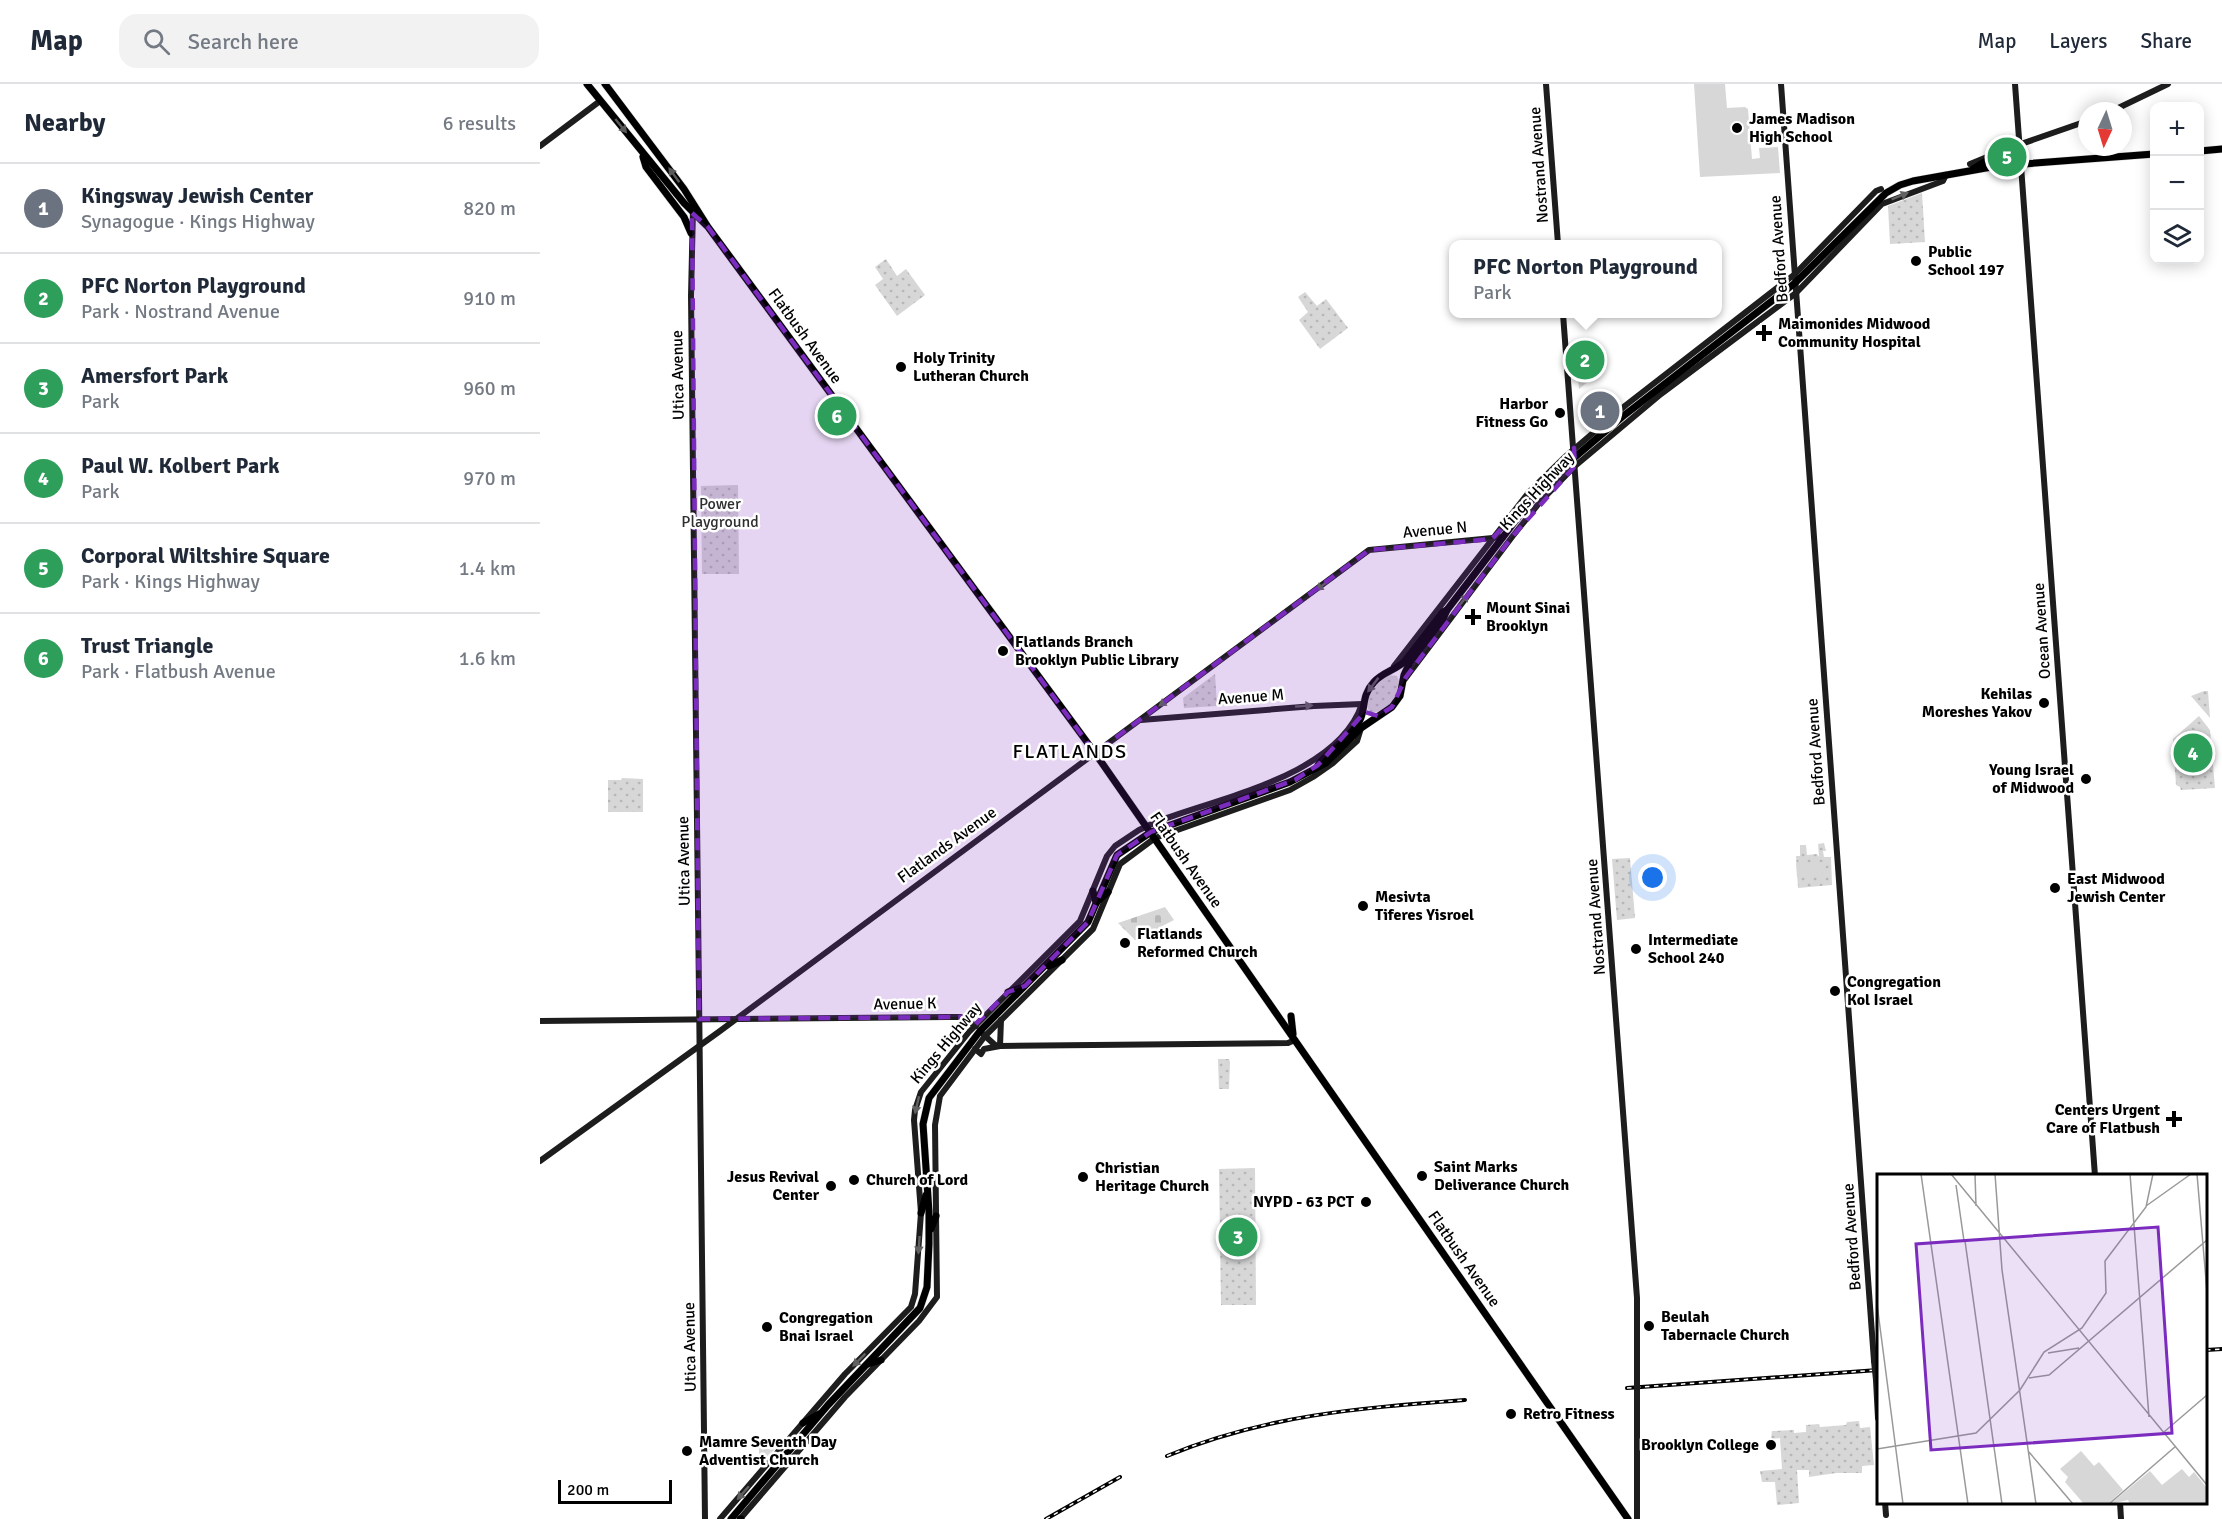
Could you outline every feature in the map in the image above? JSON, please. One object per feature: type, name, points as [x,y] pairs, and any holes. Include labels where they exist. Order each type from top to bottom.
[{"type":"main road","name":"Flatbush Avenue","points":[[588,84],[692,213],[708,227]]},
{"type":"main road","name":"Flatbush Avenue","points":[[605,84],[1095,753],[1628,1519]]},
{"type":"main road","name":"Nostrand Avenue","points":[[1546,84],[1558,240]]},
{"type":"main road","name":"Bedford Avenue","points":[[1781,84],[1877,1399]]},
{"type":"main road","name":"Ocean Avenue","points":[[2015,84],[2095,1174]]},
{"type":"main road","points":[[2131,102],[2168,84]]},
{"type":"main road","points":[[540,146],[600,101]]},
{"type":"main road","points":[[1971,167],[2004,150],[2078,124]]},
{"type":"main road","points":[[2204,151],[2222,149]]},
{"type":"main road","points":[[641,152],[646,167],[684,217],[691,233]]},
{"type":"main road","name":"Kings Highway","points":[[1318,765],[1323,765],[1336,755],[1361,728],[1388,711],[1397,700],[1410,662],[1529,503],[1575,457],[1622,417],[1795,283],[1886,193],[1900,185],[1947,175],[1971,167],[2150,154]]},
{"type":"main road","name":"Kings Highway","points":[[1403,682],[1512,537],[1540,502],[1575,466],[1665,392],[1796,293],[1882,204],[1942,181],[1947,175]]},
{"type":"main road","name":"Kings Highway","points":[[1390,670],[1529,492],[1574,448],[1795,274],[1876,190],[1881,189]]},
{"type":"main road","name":"Utica Avenue","points":[[693,202],[691,233],[705,1519]]},
{"type":"main road","name":"Nostrand Avenue","points":[[1563,318],[1637,1298],[1637,1519]]},
{"type":"main road","name":"Avenue N","points":[[1369,550],[1503,537]]},
{"type":"main road","name":"Flatlands Avenue","points":[[540,1161],[1369,550]]},
{"type":"main road","name":"Kings Highway","points":[[731,1519],[824,1411],[920,1308],[927,1287],[929,1234],[923,1133],[926,1105],[933,1091],[1008,992],[1080,921],[1107,856],[1115,846],[1297,771],[1337,741],[1358,715],[1371,684],[1381,675],[1405,661],[1443,612],[1447,610]]},
{"type":"main road","points":[[1390,670],[1400,676],[1403,682]]},
{"type":"main road","points":[[1362,704],[1368,713],[1378,716]]},
{"type":"main road","name":"Kings Highway","points":[[720,1519],[845,1374],[911,1307],[915,1294],[921,1213],[915,1120],[917,1100],[921,1092],[1088,922],[1117,855],[1150,832],[1290,782],[1318,765],[1356,726],[1361,717],[1362,704]]},
{"type":"main road","name":"Avenue M","points":[[1141,720],[1318,705],[1362,704]]},
{"type":"main road","name":"Kings Highway","points":[[740,1519],[845,1397],[921,1319],[937,1297],[936,1112],[940,1096],[975,1049],[980,1031],[1000,1020],[1093,929],[1120,864],[1150,832],[1298,786],[1319,774],[1344,753],[1359,738],[1361,728]]},
{"type":"main road","points":[[1093,891],[1096,903],[1108,892]]},
{"type":"main road","points":[[1042,970],[1062,960]]},
{"type":"main road","points":[[1008,992],[1025,986]]},
{"type":"main road","points":[[975,1049],[981,1054],[986,1048],[1000,1046],[1288,1043],[1294,1038],[1292,1016]]},
{"type":"main road","name":"Avenue K","points":[[540,1021],[961,1017],[995,1045],[1000,1046]]},
{"type":"main road","points":[[1000,1020],[1000,1046]]},
{"type":"main road","points":[[921,1213],[927,1190]]},
{"type":"main road","points":[[929,1234],[936,1216]]},
{"type":"main road","points":[[866,1365],[881,1360]]},
{"type":"main road","points":[[803,1423],[824,1411]]},
{"type":"main road","points":[[2120,1504],[2121,1519]]},
{"type":"highlighted area","points":[[692,213],[708,227],[1095,753],[1369,550],[1492,539],[1574,448],[1575,466],[1512,537],[1406,677],[1392,707],[1378,716],[1365,712],[1318,765],[1295,780],[1151,832],[1117,855],[1088,922],[1025,986],[1008,992],[975,1025],[961,1017],[699,1019]]},
{"type":"green space","name":"James Madison High School","points":[[1694,84],[1725,84],[1727,108],[1745,107],[1748,109],[1752,159],[1760,158],[1759,148],[1778,147],[1780,173],[1700,177]]},
{"type":"green space","points":[[1922,193],[1925,242],[1890,244],[1888,206]]},
{"type":"green space","points":[[886,259],[897,276],[906,269],[925,295],[897,316],[875,285],[883,279],[875,267]]},
{"type":"green space","points":[[1305,292],[1317,306],[1326,299],[1348,328],[1320,349],[1299,320],[1308,312],[1298,297]]},
{"type":"green space","points":[[1593,344],[1596,375],[1579,389],[1575,346]]},
{"type":"green space","name":"Power Playground","points":[[738,485],[739,574],[702,574],[701,486]]},
{"type":"green space","points":[[1215,674],[1217,706],[1184,708],[1183,698]]},
{"type":"green space","points":[[1389,675],[1397,676],[1399,681],[1394,698],[1382,710],[1370,712],[1367,707],[1368,696],[1379,682]]},
{"type":"green space","points":[[2208,691],[2210,718],[2191,696]]},
{"type":"green space","points":[[2199,716],[2210,730],[2215,788],[2181,790],[2176,785],[2173,739]]},
{"type":"green space","points":[[2202,726],[2207,728],[2208,745],[2195,747],[2192,735]]},
{"type":"green space","points":[[622,778],[643,779],[643,812],[608,812],[608,780],[621,780]]},
{"type":"green space","points":[[1824,843],[1826,851],[1823,851],[1824,857],[1831,857],[1832,885],[1798,888],[1796,856],[1800,856],[1800,845],[1806,845],[1807,855],[1817,854],[1819,857],[1818,844]]},
{"type":"green space","points":[[1630,858],[1635,918],[1617,920],[1612,859]]},
{"type":"green space","points":[[1828,862],[1823,864],[1824,871],[1821,876],[1808,877],[1803,874],[1803,877],[1797,877],[1796,863]]},
{"type":"green space","points":[[1165,907],[1174,920],[1135,940],[1118,923]]},
{"type":"green space","points":[[1218,1059],[1229,1059],[1229,1089],[1219,1089]]},
{"type":"green space","points":[[1255,1168],[1256,1305],[1221,1305],[1219,1169]]},
{"type":"green space","points":[[1859,1421],[1860,1428],[1870,1427],[1874,1465],[1862,1466],[1862,1473],[1836,1473],[1809,1477],[1809,1470],[1797,1470],[1799,1503],[1777,1505],[1775,1482],[1762,1482],[1760,1471],[1782,1469],[1780,1438],[1771,1439],[1772,1431],[1806,1432],[1806,1425],[1819,1424],[1820,1427],[1846,1425],[1847,1422]]},
{"type":"green space","points":[[759,1442],[781,1442],[768,1457],[759,1457]]},
{"type":"railway","points":[[2207,1350],[2222,1349]]},
{"type":"railway","points":[[1627,1388],[1877,1370]]},
{"type":"railway","points":[[1167,1456],[1204,1442],[1277,1422],[1350,1410],[1465,1400]]},
{"type":"railway","points":[[1046,1519],[1120,1477]]},
{"type":"place","name":"James Madison High School","points":[[1737,128]]},
{"type":"place","name":"Corporal Wiltshire Square","points":[[2007,157]]},
{"type":"place","name":"Public School 197","points":[[1916,261]]},
{"type":"place","name":"Maimonides Midwood Community Hospital","points":[[1764,333]]},
{"type":"place","name":"PFC Norton Playground","points":[[1585,360]]},
{"type":"place","name":"Holy Trinity Lutheran Church","points":[[901,367]]},
{"type":"place","name":"Kingsway Jewish Center","points":[[1600,411]]},
{"type":"place","name":"Harbor Fitness Go","points":[[1560,413]]},
{"type":"place","name":"Trust Triangle","points":[[837,416]]},
{"type":"place","name":"Mount Sinai Brooklyn","points":[[1473,617]]},
{"type":"place","name":"Flatlands Branch Brooklyn Public Library","points":[[1003,651]]},
{"type":"place","name":"Kehilas Moreshes Yakov","points":[[2044,703]]},
{"type":"place","name":"Paul W. Kolbert Park","points":[[2193,753]]},
{"type":"place","name":"Young Israel of Midwood","points":[[2086,779]]},
{"type":"place","name":"East Midwood Jewish Center","points":[[2055,888]]},
{"type":"place","name":"Mesivta Tiferes Yisroel","points":[[1363,906]]},
{"type":"place","name":"Flatlands Reformed Church","points":[[1125,943]]},
{"type":"place","name":"Intermediate School 240","points":[[1636,949]]},
{"type":"place","name":"Congregation Kol Israel","points":[[1835,991]]},
{"type":"place","name":"Centers Urgent Care of Flatbush","points":[[2174,1119]]},
{"type":"place","name":"Saint Marks Deliverance Church","points":[[1422,1176]]},
{"type":"place","name":"Christian Heritage Church","points":[[1083,1177]]},
{"type":"place","name":"Church of Lord","points":[[854,1180]]},
{"type":"place","name":"Jesus Revival Center","points":[[831,1186]]},
{"type":"place","name":"NYPD - 63 PCT","points":[[1366,1202]]},
{"type":"place","name":"Amersfort Park","points":[[1238,1237]]},
{"type":"place","name":"Beulah Tabernacle Church","points":[[1649,1326]]},
{"type":"place","name":"Congregation Bnai Israel","points":[[767,1327]]},
{"type":"place","name":"Retro Fitness","points":[[1511,1414]]},
{"type":"place","name":"Brooklyn College","points":[[1771,1445]]},
{"type":"place","name":"Mamre Seventh Day Adventist Church","points":[[687,1451]]},
{"type":"district","name":"FLATLANDS","points":[[1070,751]]}]
